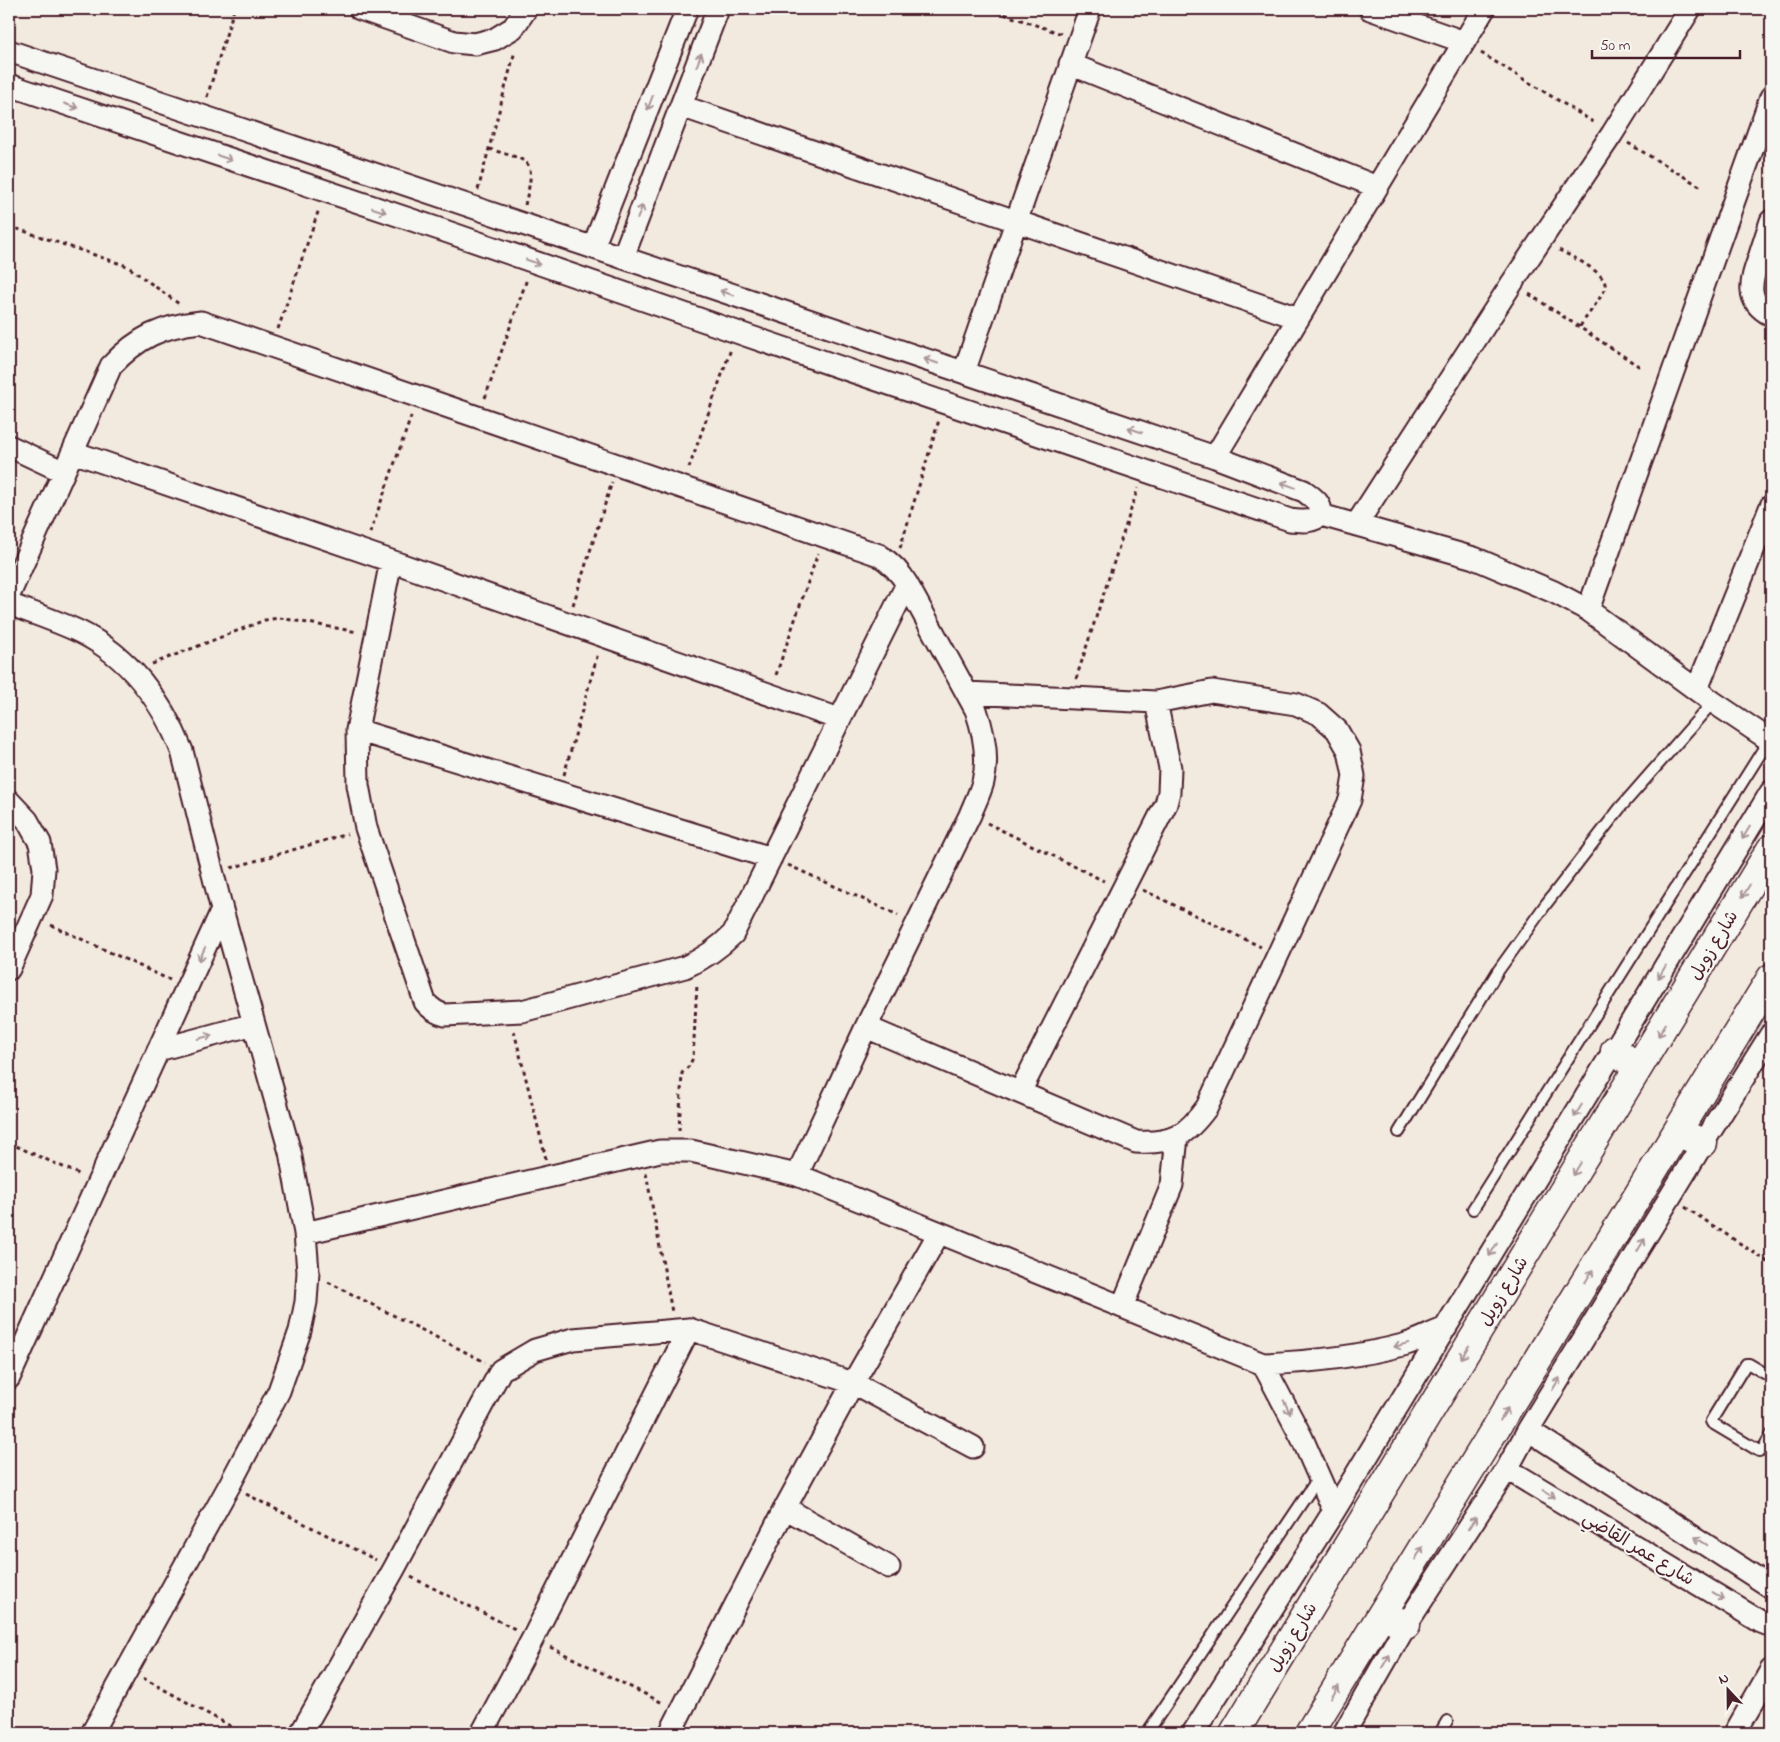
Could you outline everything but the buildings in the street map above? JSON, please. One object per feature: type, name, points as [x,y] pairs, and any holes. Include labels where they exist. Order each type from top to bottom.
[{"type":"main road","name":"شارع زويل","points":[[1234,1733],[1771,849]]},
{"type":"main road","points":[[1309,1733],[1394,1619],[1677,1132],[1771,978]]},
{"type":"main road","points":[[1615,1050],[1638,1068]]},
{"type":"main road","points":[[1677,1132],[1703,1143]]},
{"type":"street","points":[[360,9],[454,42],[475,44],[495,39],[513,28],[526,9]]},
{"type":"street","points":[[593,247],[687,9]]},
{"type":"street","points":[[622,258],[718,9]]},
{"type":"street","points":[[964,372],[1090,9]]},
{"type":"street","points":[[1370,9],[1464,42]]},
{"type":"street","points":[[1215,457],[1484,9]]},
{"type":"street","points":[[1356,525],[1512,283],[1612,134],[1690,9]]},
{"type":"street","points":[[9,51],[1215,457],[1304,491],[1316,500],[1322,508],[1321,515],[1316,519],[1307,521],[1290,520],[744,335],[442,230],[9,85]]},
{"type":"street","points":[[35,93],[47,64]]},
{"type":"street","points":[[1070,64],[1377,187]]},
{"type":"street","points":[[1588,610],[1771,97]]},
{"type":"street","points":[[681,106],[1298,318]]},
{"type":"street","points":[[442,230],[452,200]]},
{"type":"street","points":[[1771,221],[1751,284],[1753,297],[1759,306],[1771,315]]},
{"type":"street","points":[[744,335],[762,304]]},
{"type":"street","points":[[9,595],[111,366],[125,351],[142,339],[160,330],[180,324],[201,322],[879,555],[895,567],[907,584],[967,693],[979,718],[985,746],[985,764],[982,782],[970,815],[866,1027],[797,1175]]},
{"type":"street","points":[[9,446],[64,472]]},
{"type":"street","points":[[72,452],[391,561],[839,719]]},
{"type":"street","points":[[1705,696],[1771,506]]},
{"type":"street","points":[[1321,515],[1474,558],[1524,578],[1588,610],[1770,741]]},
{"type":"street","points":[[391,561],[357,730],[358,786],[366,828],[425,1002],[430,1008],[445,1015],[509,1011],[537,1007],[685,967],[716,949],[733,934],[907,584]]},
{"type":"street","points":[[9,604],[80,632],[99,643],[134,672],[149,689],[162,708],[176,736],[182,751],[222,910],[290,1152],[305,1232],[308,1272],[303,1317],[278,1391],[230,1486],[92,1733]]},
{"type":"street","points":[[866,1027],[1136,1142],[1157,1143],[1177,1137],[1195,1124],[1207,1107],[1350,800],[1354,776],[1350,751],[1337,730],[1319,714],[1296,704],[1212,692],[1156,702],[967,693]]},
{"type":"street","points":[[1020,1092],[1166,804],[1169,792],[1170,768],[1156,702]]},
{"type":"street","points":[[357,730],[771,858]]},
{"type":"street","points":[[1193,1733],[1334,1511],[1771,792]]},
{"type":"street","points":[[9,801],[27,820],[40,843],[44,869],[42,896],[9,969]]},
{"type":"street","points":[[9,1378],[222,910]]},
{"type":"street","points":[[158,1050],[254,1024]]},
{"type":"street","points":[[1352,1730],[1394,1619],[1507,1469],[1528,1430],[1771,1034]]},
{"type":"street","points":[[1122,1307],[1172,1186],[1177,1137]]},
{"type":"street","points":[[305,1232],[660,1151],[691,1151],[797,1175],[1263,1364],[1311,1362],[1359,1355],[1405,1344],[1446,1328]]},
{"type":"street","points":[[670,1733],[682,1713],[784,1508],[939,1233]]},
{"type":"street","points":[[482,1733],[533,1638],[682,1329]]},
{"type":"street","points":[[301,1733],[394,1569],[501,1370],[535,1350],[573,1339],[682,1329],[853,1383],[973,1447]]},
{"type":"street","points":[[1263,1364],[1320,1476],[1334,1511]]},
{"type":"street","points":[[1528,1430],[1771,1587]]},
{"type":"street","name":"شارع عمر القاضي","points":[[1507,1469],[1761,1622],[1771,1626]]},
{"type":"street","points":[[784,1508],[889,1567]]},
{"type":"street","points":[[1735,1733],[1771,1670]]},
{"type":"lane","points":[[1399,1132],[1498,971],[1546,904],[1705,696]]},
{"type":"lane","points":[[1473,1209],[1770,741]]},
{"type":"lane","points":[[1771,1376],[1746,1364],[1711,1421],[1759,1451],[1763,1449],[1771,1435]]},
{"type":"lane","points":[[1148,1733],[1320,1476]]},
{"type":"lane","points":[[1440,1733],[1447,1721]]},
{"type":"path","points":[[201,116],[234,9]]},
{"type":"path","points":[[988,9],[1079,39]]},
{"type":"path","points":[[473,208],[515,52],[513,28]]},
{"type":"path","points":[[1464,42],[1703,188]]},
{"type":"path","points":[[489,149],[521,158],[528,163],[531,179],[521,224]]},
{"type":"path","points":[[272,346],[324,192]]},
{"type":"path","points":[[9,226],[127,266],[201,322]]},
{"type":"path","points":[[1541,239],[1598,272],[1605,280],[1605,288],[1578,328]]},
{"type":"path","points":[[478,417],[533,262]]},
{"type":"path","points":[[1512,283],[1640,367]]},
{"type":"path","points":[[682,487],[744,335]]},
{"type":"path","points":[[363,552],[418,396]]},
{"type":"path","points":[[895,567],[944,402]]},
{"type":"path","points":[[568,623],[617,465]]},
{"type":"path","points":[[1070,698],[1144,470]]},
{"type":"path","points":[[770,694],[824,536]]},
{"type":"path","points":[[134,672],[265,620],[280,618],[376,635]]},
{"type":"path","points":[[559,792],[603,636]]},
{"type":"path","points":[[970,815],[1277,955]]},
{"type":"path","points":[[213,874],[366,828]]},
{"type":"path","points":[[771,858],[917,924]]},
{"type":"path","points":[[33,916],[187,987]]},
{"type":"path","points":[[678,1150],[682,1074],[690,1066],[693,1058],[698,961]]},
{"type":"path","points":[[509,1011],[550,1177]]},
{"type":"path","points":[[9,1143],[98,1182]]},
{"type":"path","points":[[642,1156],[682,1329]]},
{"type":"path","points":[[1670,1197],[1771,1264]]},
{"type":"path","points":[[308,1272],[501,1370]]},
{"type":"path","points":[[230,1486],[682,1713]]},
{"type":"path","points":[[127,1670],[243,1733]]}]
